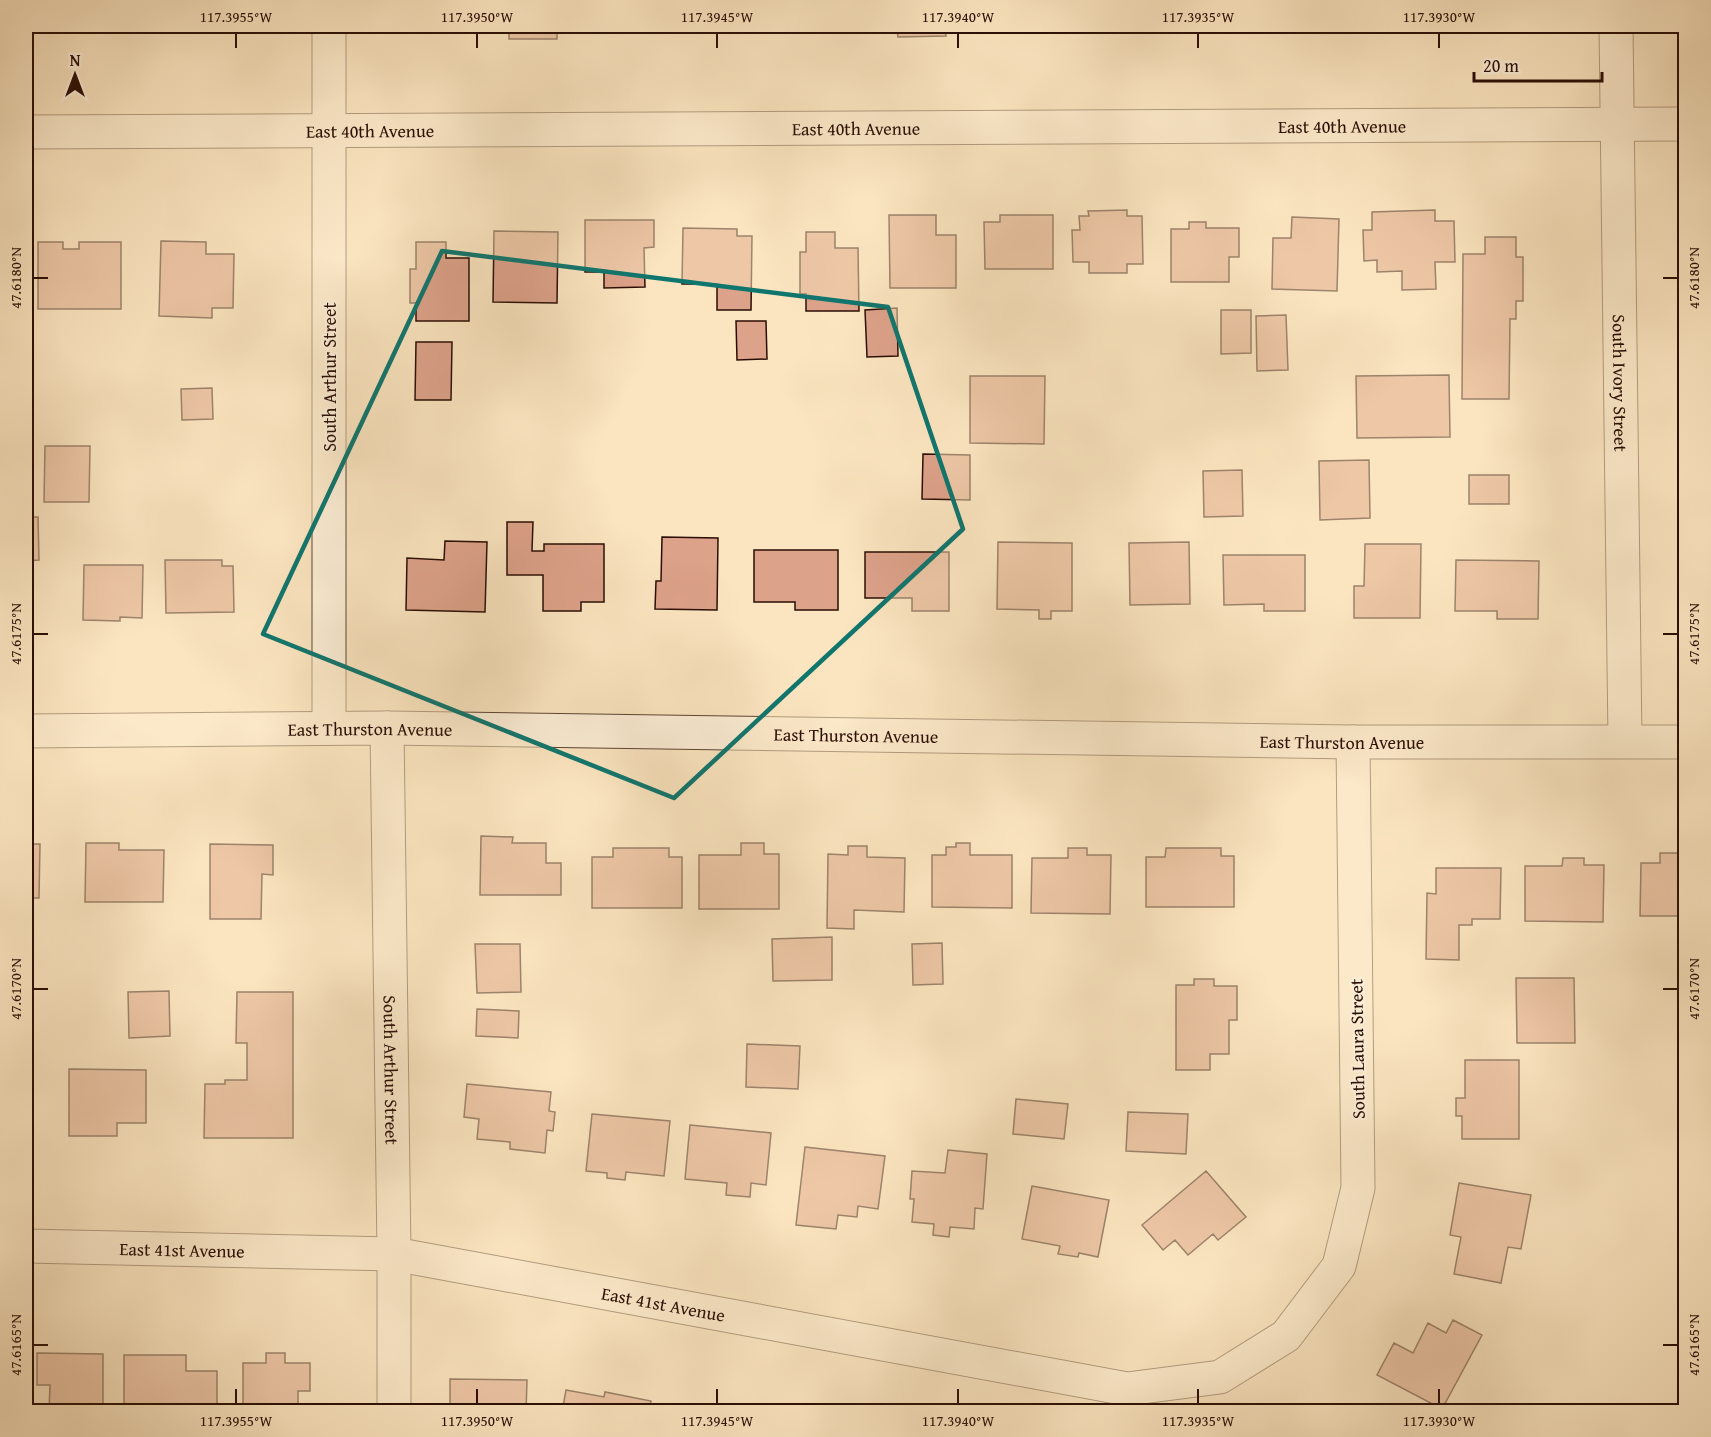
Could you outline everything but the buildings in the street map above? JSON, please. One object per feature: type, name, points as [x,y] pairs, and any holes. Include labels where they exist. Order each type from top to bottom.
[{"type":"street","name":"South Arthur Street","points":[[329,26],[329,728]]},
{"type":"street","name":"South Ivory Street","points":[[1616,26],[1625,741]]},
{"type":"street","name":"East 40th Avenue","points":[[26,132],[1686,124]]},
{"type":"street","name":"South Arthur Street","points":[[387,728],[394,1412]]},
{"type":"street","name":"East Thurston Avenue","points":[[26,731],[387,728],[1353,742],[1686,742]]},
{"type":"street","name":"South Laura Street","points":[[1286,1336],[1340,1266],[1358,1188],[1353,742]]},
{"type":"street","name":"East 41st Avenue","points":[[26,1246],[394,1254],[1127,1389],[1220,1377],[1286,1336]]},
{"type":"highlighted area","points":[[442,251],[888,307],[963,529],[674,798],[263,634]]}]
